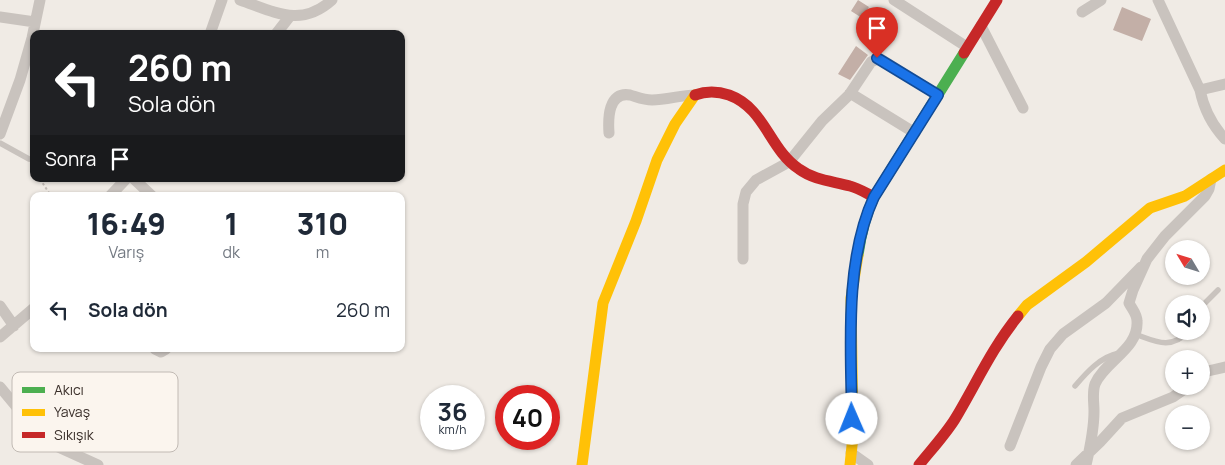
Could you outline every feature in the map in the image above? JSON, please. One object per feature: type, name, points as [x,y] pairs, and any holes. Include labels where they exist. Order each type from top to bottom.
[{"type":"street","points":[[34,30],[40,0]]},
{"type":"street","points":[[211,30],[222,0]]},
{"type":"street","points":[[240,0],[295,17],[323,8],[332,0]]},
{"type":"street","points":[[894,0],[967,47]]},
{"type":"street","points":[[850,465],[853,436],[851,298],[861,233],[867,212],[874,197],[997,0]]},
{"type":"street","points":[[1082,12],[1101,0]]},
{"type":"street","points":[[1158,0],[1200,90],[1202,102],[1209,119],[1225,139]]},
{"type":"street","points":[[279,30],[290,16]]},
{"type":"street","points":[[0,17],[35,22]]},
{"type":"street","points":[[981,26],[1023,108]]},
{"type":"street","points":[[0,134],[30,50]]},
{"type":"street","points":[[744,259],[743,204],[746,192],[756,180],[789,162],[822,121],[850,93],[871,62],[877,58],[938,95]]},
{"type":"street","points":[[1200,90],[1225,84]]},
{"type":"street","points":[[609,133],[610,109],[620,96],[630,95],[654,100],[713,91],[732,97],[758,116],[783,156],[798,169],[811,176],[856,188],[874,197]]},
{"type":"street","points":[[850,93],[915,133]]},
{"type":"street","points":[[582,465],[603,303],[636,221],[657,160],[675,124],[695,95]]},
{"type":"street","points":[[919,465],[954,421],[988,356],[1027,305],[1086,262],[1150,208],[1185,196],[1225,170]]},
{"type":"street","points":[[1086,465],[1090,452],[1095,384],[1135,334],[1137,320],[1129,303],[1144,264],[1158,243],[1201,201],[1209,189],[1211,179]]},
{"type":"street","points":[[114,192],[123,182]]},
{"type":"street","points":[[137,182],[148,192]]},
{"type":"street","points":[[1010,446],[1050,349],[1063,334],[1106,303],[1144,264]]},
{"type":"street","points":[[0,306],[14,326]]},
{"type":"street","points":[[0,337],[30,312]]},
{"type":"street","points":[[1210,371],[1225,367]]},
{"type":"street","points":[[0,387],[12,401]]},
{"type":"street","points":[[1076,465],[1122,418],[1176,395]]},
{"type":"street","points":[[69,452],[98,465]]},
{"type":"street","points":[[851,453],[868,465]]},
{"type":"lane","points":[[0,143],[29,159]]},
{"type":"lane","points":[[1210,298],[1218,290]]},
{"type":"lane","points":[[1135,334],[1164,344],[1178,340]]},
{"type":"lane","points":[[1075,386],[1097,364],[1110,356],[1122,352]]},
{"type":"building","points":[[858,0],[869,7],[862,18],[851,11]]},
{"type":"building","points":[[1122,7],[1151,19],[1142,41],[1113,30]]},
{"type":"building","points":[[856,46],[868,55],[850,80],[838,74]]},
{"type":"traffic: fast","points":[[858,255],[864,225],[874,197],[964,53]]},
{"type":"traffic: slow","points":[[582,465],[603,303],[636,221],[657,160],[675,124],[695,95]]},
{"type":"traffic: slow","points":[[1018,316],[1027,305],[1086,262],[1150,208],[1185,196],[1225,170]]},
{"type":"traffic: slow","points":[[850,465],[853,436],[851,298],[858,255]]},
{"type":"traffic: jam","points":[[964,53],[997,0]]},
{"type":"traffic: jam","points":[[695,95],[707,92],[720,93],[741,101],[759,119],[780,151],[799,169],[817,178],[850,186],[874,197]]},
{"type":"traffic: jam","points":[[919,465],[951,425],[992,353],[1018,316]]},
{"type":"route","points":[[852,419],[851,298],[861,233],[874,197],[938,95],[877,58]]}]
